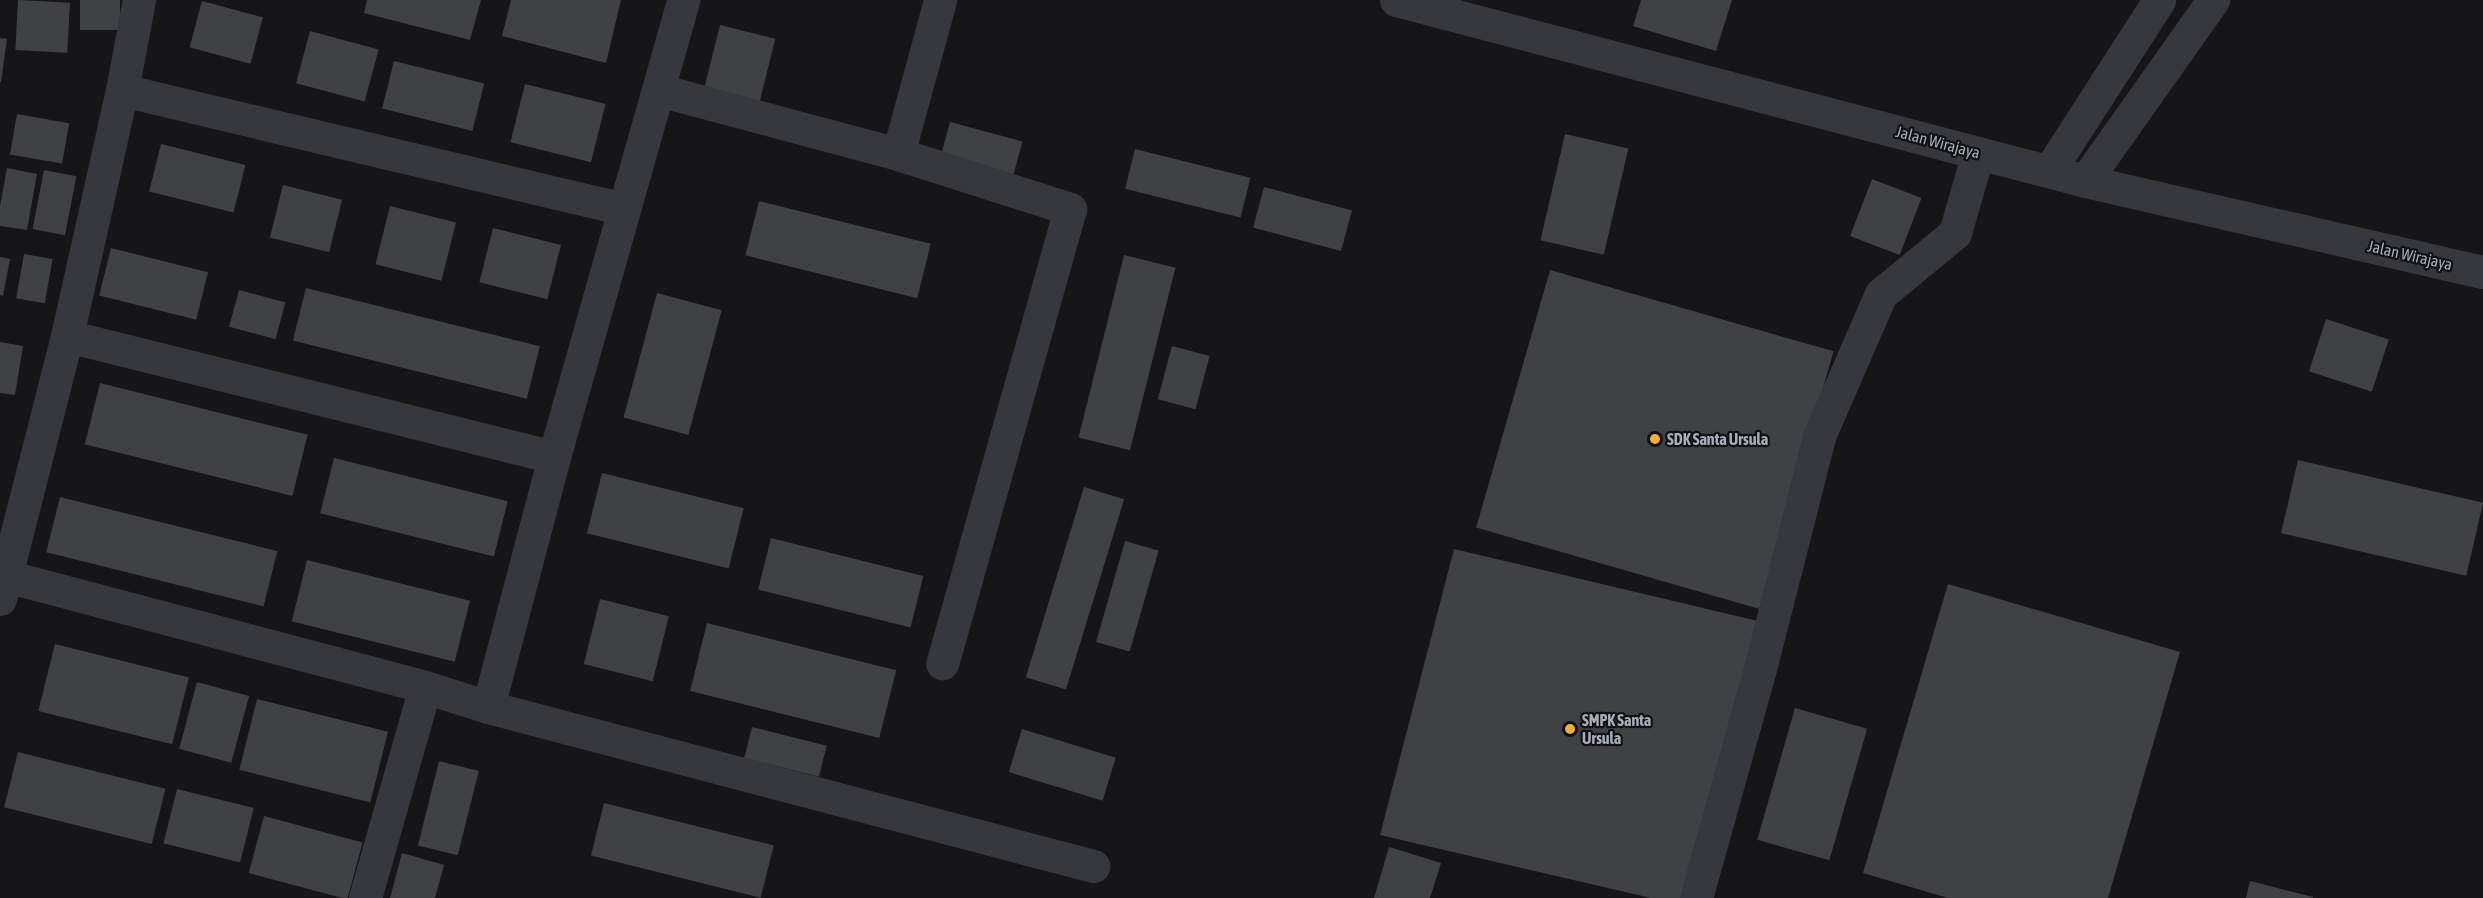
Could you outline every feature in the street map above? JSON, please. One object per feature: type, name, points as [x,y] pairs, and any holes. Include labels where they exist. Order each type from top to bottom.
[{"type":"street","points":[[139,0],[122,90],[67,336],[3,587],[425,687],[488,707],[1093,866]]},
{"type":"street","points":[[488,707],[554,457],[659,90],[682,0]]},
{"type":"street","points":[[898,154],[940,0]]},
{"type":"street","name":"Jalan Wirajaya","points":[[1396,0],[2085,181],[2483,272]]},
{"type":"street","points":[[2049,171],[2159,0]]},
{"type":"street","points":[[2085,181],[2213,0]]},
{"type":"street","points":[[122,90],[624,209]]},
{"type":"street","points":[[659,90],[898,154],[1070,209],[942,663]]},
{"type":"street","points":[[1696,898],[1762,661],[1820,434],[1881,294],[1955,233],[1978,153]]},
{"type":"street","points":[[67,336],[554,457]]},
{"type":"street","points":[[365,898],[425,687]]},
{"type":"building","points":[[18,0],[70,3],[67,53],[15,50]]},
{"type":"building","points":[[80,0],[120,0],[120,30],[80,30]]},
{"type":"building","points":[[367,0],[481,0],[470,40],[364,13]]},
{"type":"building","points":[[511,0],[621,0],[606,63],[502,36]]},
{"type":"building","points":[[1641,0],[1732,0],[1716,51],[1633,26]]},
{"type":"building","points":[[202,1],[263,17],[250,64],[190,47]]},
{"type":"building","points":[[720,25],[775,39],[759,105],[704,91]]},
{"type":"building","points":[[310,31],[379,49],[365,102],[296,83]]},
{"type":"building","points":[[0,38],[7,39],[1,82],[0,82]]},
{"type":"building","points":[[394,61],[484,83],[472,131],[382,109]]},
{"type":"building","points":[[525,84],[606,104],[591,162],[510,142]]},
{"type":"building","points":[[17,114],[69,123],[62,164],[10,154]]},
{"type":"building","points":[[950,122],[1022,141],[1013,178],[940,159]]},
{"type":"building","points":[[1565,134],[1628,149],[1604,255],[1540,240]]},
{"type":"building","points":[[161,144],[245,165],[234,213],[149,192]]},
{"type":"building","points":[[1135,149],[1250,178],[1241,218],[1125,189]]},
{"type":"building","points":[[7,168],[37,174],[27,230],[0,226],[0,206]]},
{"type":"building","points":[[44,170],[76,176],[65,235],[33,229]]},
{"type":"building","points":[[1872,179],[1921,198],[1900,255],[1850,236]]},
{"type":"building","points":[[283,185],[342,200],[329,252],[270,237]]},
{"type":"building","points":[[1264,187],[1352,211],[1341,251],[1253,228]]},
{"type":"building","points":[[759,201],[931,244],[917,298],[745,255]]},
{"type":"building","points":[[390,206],[456,222],[441,281],[375,264]]},
{"type":"building","points":[[493,228],[561,245],[547,299],[479,282]]},
{"type":"building","points":[[111,248],[208,272],[196,320],[99,296]]},
{"type":"building","points":[[24,254],[53,259],[45,303],[16,298]]},
{"type":"building","points":[[1124,255],[1175,268],[1130,450],[1079,437]]},
{"type":"building","points":[[0,257],[10,259],[3,296],[0,295]]},
{"type":"building","name":"SDK Santa Ursula","points":[[1550,270],[1834,351],[1760,609],[1476,528]]},
{"type":"building","points":[[306,288],[540,346],[527,399],[293,340]]},
{"type":"building","points":[[239,290],[285,302],[276,339],[229,327]]},
{"type":"building","points":[[657,293],[722,310],[688,435],[624,418]]},
{"type":"building","points":[[2326,319],[2389,339],[2372,392],[2309,371]]},
{"type":"building","points":[[0,342],[23,346],[15,395],[0,393]]},
{"type":"building","points":[[1172,346],[1210,356],[1195,409],[1158,399]]},
{"type":"building","points":[[100,383],[308,435],[292,496],[85,444]]},
{"type":"building","points":[[334,458],[508,501],[494,557],[320,513]]},
{"type":"building","points":[[2298,460],[2483,503],[2466,576],[2281,533]]},
{"type":"building","points":[[602,473],[744,508],[729,568],[587,533]]},
{"type":"building","points":[[1084,487],[1124,499],[1066,690],[1026,677]]},
{"type":"building","points":[[60,497],[277,551],[264,606],[46,552]]},
{"type":"building","points":[[771,538],[923,576],[911,627],[758,589]]},
{"type":"building","points":[[1125,541],[1159,551],[1130,652],[1096,642]]},
{"type":"building","name":"SMPK Santa Ursula","points":[[1454,549],[1762,622],[1683,898],[1651,898],[1380,835]]},
{"type":"building","points":[[307,560],[470,601],[455,662],[292,621]]},
{"type":"building","points":[[1948,584],[2180,652],[2108,898],[1948,898],[1863,873]]},
{"type":"building","points":[[600,599],[669,616],[653,681],[584,664]]},
{"type":"building","points":[[707,623],[896,670],[879,738],[690,691]]},
{"type":"building","points":[[55,644],[189,677],[172,744],[38,711]]},
{"type":"building","points":[[197,682],[249,696],[231,763],[179,749]]},
{"type":"building","points":[[257,699],[388,732],[370,802],[239,770]]},
{"type":"building","points":[[1795,708],[1867,729],[1829,860],[1757,840]]},
{"type":"building","points":[[752,727],[827,746],[819,777],[744,758]]},
{"type":"building","points":[[1022,729],[1116,758],[1103,801],[1009,772]]},
{"type":"building","points":[[18,752],[165,789],[152,844],[4,807]]},
{"type":"building","points":[[439,761],[479,771],[458,855],[418,845]]},
{"type":"building","points":[[177,789],[254,808],[240,862],[163,843]]},
{"type":"building","points":[[604,803],[774,845],[761,898],[591,855]]},
{"type":"building","points":[[264,816],[363,842],[348,898],[249,873]]},
{"type":"building","points":[[1389,847],[1441,863],[1430,898],[1374,898]]},
{"type":"building","points":[[402,853],[444,865],[435,898],[390,898]]},
{"type":"building","points":[[2250,881],[2313,897],[2313,898],[2246,898]]},
{"type":"place","name":"SDK Santa Ursula","points":[[1655,439]]},
{"type":"place","name":"SMPK Santa Ursula","points":[[1570,729]]}]
